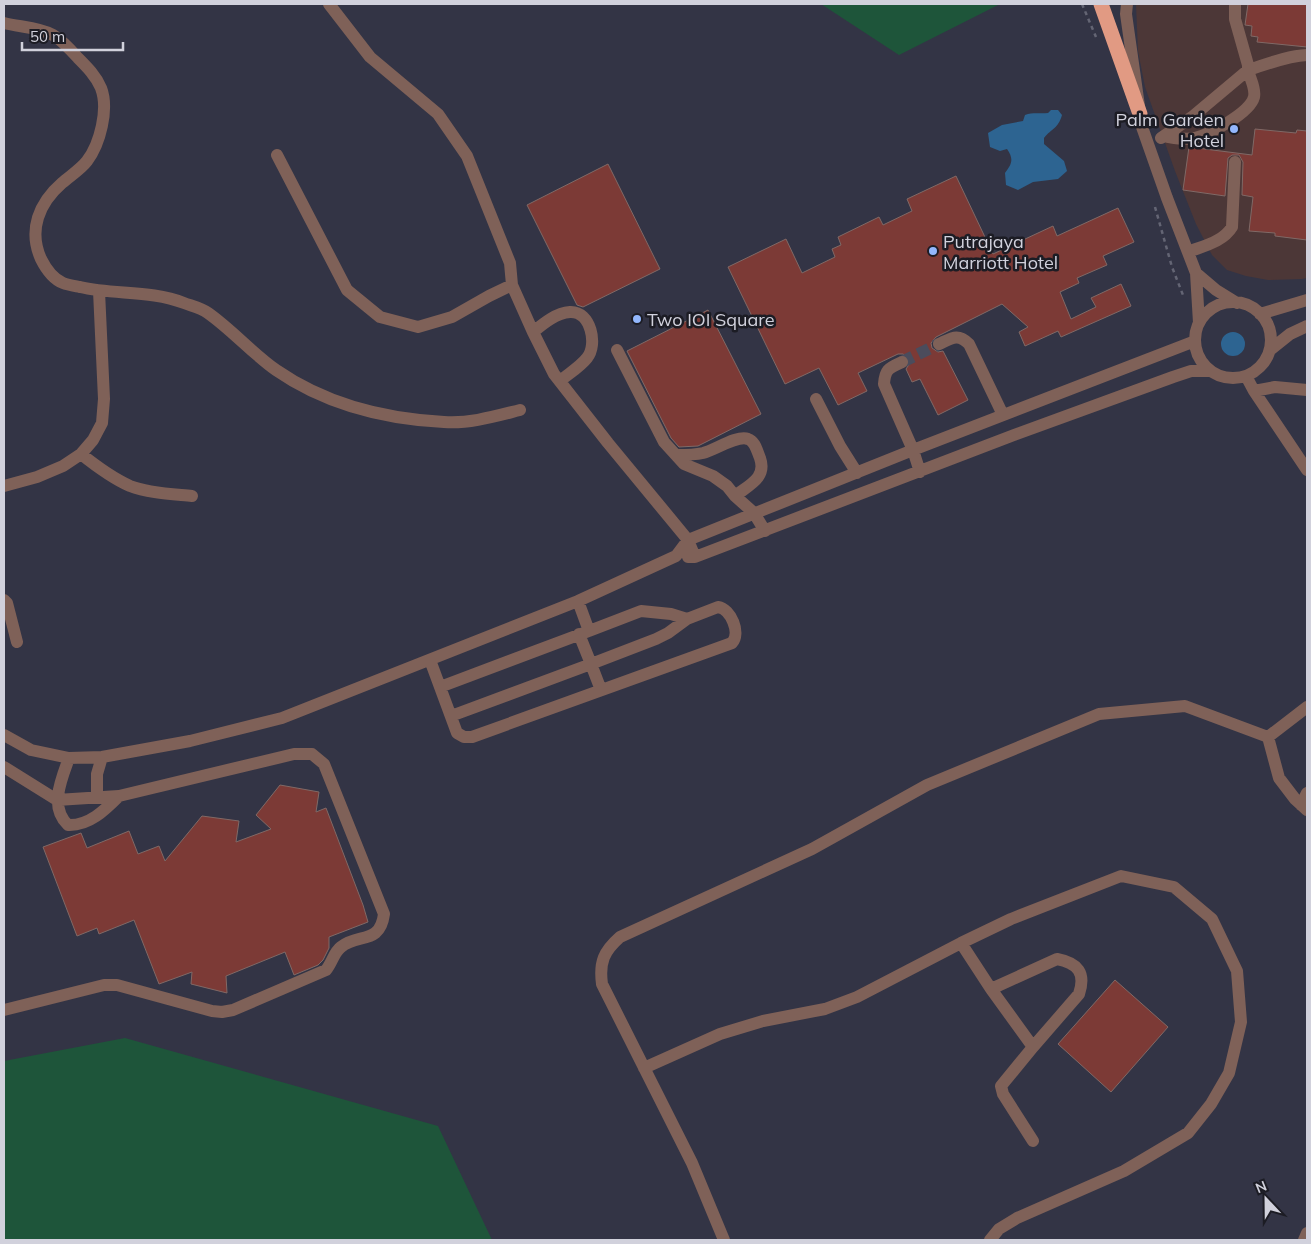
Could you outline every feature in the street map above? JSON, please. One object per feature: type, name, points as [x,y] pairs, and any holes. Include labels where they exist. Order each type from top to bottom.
[{"type":"highway","points":[[1101,4],[1140,114]]},
{"type":"street","points":[[330,4],[370,57],[438,114],[467,156],[510,263],[512,286],[532,332],[554,374],[688,540],[696,557]]},
{"type":"street","points":[[1127,4],[1126,14],[1140,114],[1167,198],[1196,273],[1200,323],[1195,341],[1197,353],[1211,371],[1228,377],[1246,376],[1261,365],[1270,350],[1290,334],[1307,326]]},
{"type":"street","points":[[1164,136],[1180,139],[1195,138],[1232,119],[1248,108],[1254,98],[1254,89],[1248,65],[1234,19],[1235,4]]},
{"type":"street","points":[[4,23],[52,34],[65,44],[94,75],[101,90],[103,105],[102,124],[97,144],[86,162],[47,198],[34,229],[35,244],[49,273],[63,283],[99,291],[147,294],[179,301],[206,311],[275,369],[302,387],[342,404],[387,415],[446,422],[487,418],[520,410]]},
{"type":"street","points":[[1150,148],[1192,117],[1248,70],[1273,62],[1307,55]]},
{"type":"street","points":[[277,154],[347,290],[380,317],[418,327],[452,317],[489,296],[512,286]]},
{"type":"street","points":[[1188,252],[1219,240],[1228,234],[1232,227],[1235,162]]},
{"type":"street","points":[[1196,273],[1216,290],[1237,303],[1254,308],[1260,314],[1270,331],[1270,350]]},
{"type":"street","points":[[4,486],[37,477],[63,466],[81,454],[93,440],[102,423],[104,399],[99,291]]},
{"type":"street","points":[[1260,314],[1307,300]]},
{"type":"street","points":[[1200,323],[1210,310],[1223,304],[1237,303]]},
{"type":"street","points":[[532,332],[559,314],[572,312],[580,314],[588,322],[592,347],[587,358],[560,381]]},
{"type":"street","points":[[939,344],[954,337],[963,338],[969,344],[1003,415]]},
{"type":"street","points":[[676,556],[688,540],[913,450],[1195,341]]},
{"type":"street","points":[[617,350],[664,442],[684,464],[713,476],[727,486],[734,496],[754,513],[765,531]]},
{"type":"street","points":[[902,362],[891,367],[885,374],[884,384],[913,450],[920,472]]},
{"type":"street","points":[[4,735],[31,750],[69,758],[102,757],[190,741],[282,718],[578,601],[676,556],[696,557],[1173,377],[1191,371],[1211,371]]},
{"type":"street","points":[[1246,376],[1307,470]]},
{"type":"street","points":[[1254,390],[1274,387],[1307,390]]},
{"type":"street","points":[[816,399],[840,446],[857,472]]},
{"type":"street","points":[[676,455],[704,453],[740,439],[748,439],[754,444],[763,467],[756,480],[734,496]]},
{"type":"street","points":[[81,454],[100,469],[131,486],[168,494],[192,496]]},
{"type":"street","points":[[4,600],[7,604],[17,642]]},
{"type":"street","points":[[578,601],[591,664],[601,690]]},
{"type":"street","points":[[430,660],[457,733],[464,737],[472,737],[732,643],[736,638],[736,633],[728,611],[718,607],[687,619],[668,633],[656,638],[451,716]]},
{"type":"street","points":[[440,687],[642,611],[671,614],[687,619]]},
{"type":"street","points":[[724,1240],[692,1163],[602,984],[600,970],[603,958],[610,945],[620,937],[812,849],[927,785],[1098,714],[1185,706],[1268,737]]},
{"type":"street","points":[[1268,737],[1307,707]]},
{"type":"street","points":[[1268,737],[1280,778],[1305,803]]},
{"type":"street","points":[[4,767],[57,800],[119,796],[294,754],[312,754],[324,764],[384,914],[383,924],[377,932],[341,946],[332,964],[326,970],[233,1010],[212,1011],[117,985],[104,986],[4,1010]]},
{"type":"street","points":[[97,797],[97,774],[102,757]]},
{"type":"street","points":[[69,758],[57,800],[61,818],[68,825],[76,826],[98,816],[119,796]]},
{"type":"street","points":[[644,1068],[720,1034],[763,1021],[825,1008],[857,997],[961,942],[1011,919],[1122,876],[1174,887],[1212,919],[1237,971],[1240,1022],[1228,1073],[1211,1104],[1188,1133],[1124,1171],[1017,1218],[1000,1229],[990,1240]]},
{"type":"street","points":[[961,942],[1033,1047]]},
{"type":"street","points":[[991,988],[1057,959],[1075,966],[1082,975],[1083,983],[1079,994],[1001,1086],[1002,1094],[1033,1141]]},
{"type":"street","points":[[1304,1240],[1307,1233]]},
{"type":"shaded area","name":"Palm Garden Hotel","points":[[1136,4],[1307,4],[1307,278],[1268,280],[1246,276],[1227,270],[1212,255],[1196,224],[1145,87],[1138,51]]},
{"type":"green space","points":[[821,4],[1000,4],[899,55]]},
{"type":"green space","points":[[125,1038],[438,1126],[492,1240],[4,1240],[4,1061]]},
{"type":"water","points":[[1051,110],[1058,110],[1062,115],[1057,126],[1044,138],[1044,144],[1064,161],[1067,171],[1058,179],[1033,182],[1018,190],[1006,185],[1005,173],[1011,164],[1011,156],[1007,149],[1000,151],[990,147],[988,133],[1002,125],[1023,121],[1025,115],[1048,113]]},
{"type":"water","points":[[1233,332],[1238,333],[1244,339],[1244,349],[1238,355],[1233,356],[1228,355],[1222,349],[1221,344],[1222,339],[1228,333]]},
{"type":"building","points":[[1248,4],[1307,4],[1307,47],[1257,42],[1258,37],[1251,36],[1252,26],[1245,25]]},
{"type":"building","points":[[1255,129],[1296,133],[1297,130],[1307,131],[1307,240],[1275,236],[1275,233],[1249,231],[1253,197],[1242,195],[1243,162],[1239,155],[1232,155],[1228,158],[1225,196],[1183,190],[1189,147],[1252,155]]},
{"type":"building","points":[[608,164],[660,269],[583,307],[577,305],[527,205]]},
{"type":"building","points":[[956,176],[993,254],[1053,226],[1057,236],[1118,208],[1134,242],[1103,256],[1107,265],[1077,278],[1079,283],[1060,292],[1071,319],[1096,307],[1091,298],[1121,284],[1131,306],[1061,337],[1058,331],[1025,346],[1019,332],[1028,327],[1002,304],[936,337],[931,343],[932,348],[938,352],[943,351],[968,400],[938,415],[920,379],[912,382],[906,369],[910,359],[903,354],[898,354],[858,373],[867,391],[838,405],[819,368],[785,384],[728,267],[786,239],[802,273],[835,257],[832,249],[841,245],[838,237],[879,217],[883,225],[912,211],[907,199]]},
{"type":"building","points":[[708,310],[761,414],[698,446],[679,447],[671,438],[627,351]]},
{"type":"building","points":[[280,785],[319,792],[316,812],[326,808],[368,922],[329,937],[329,948],[318,965],[294,975],[285,952],[226,976],[227,993],[191,984],[192,972],[159,984],[134,920],[99,934],[97,928],[77,936],[43,847],[81,833],[87,848],[129,831],[138,854],[159,846],[165,861],[202,816],[239,821],[236,842],[271,829],[256,815]]},
{"type":"building","points":[[1115,980],[1168,1027],[1111,1092],[1058,1044]]},
{"type":"tunnel","points":[[902,362],[939,344]]},
{"type":"place","name":"Palm Garden Hotel","points":[[1234,129]]},
{"type":"place","name":"Putrajaya Marriott Hotel","points":[[933,251]]},
{"type":"place","name":"Two IOI Square","points":[[637,319]]}]
